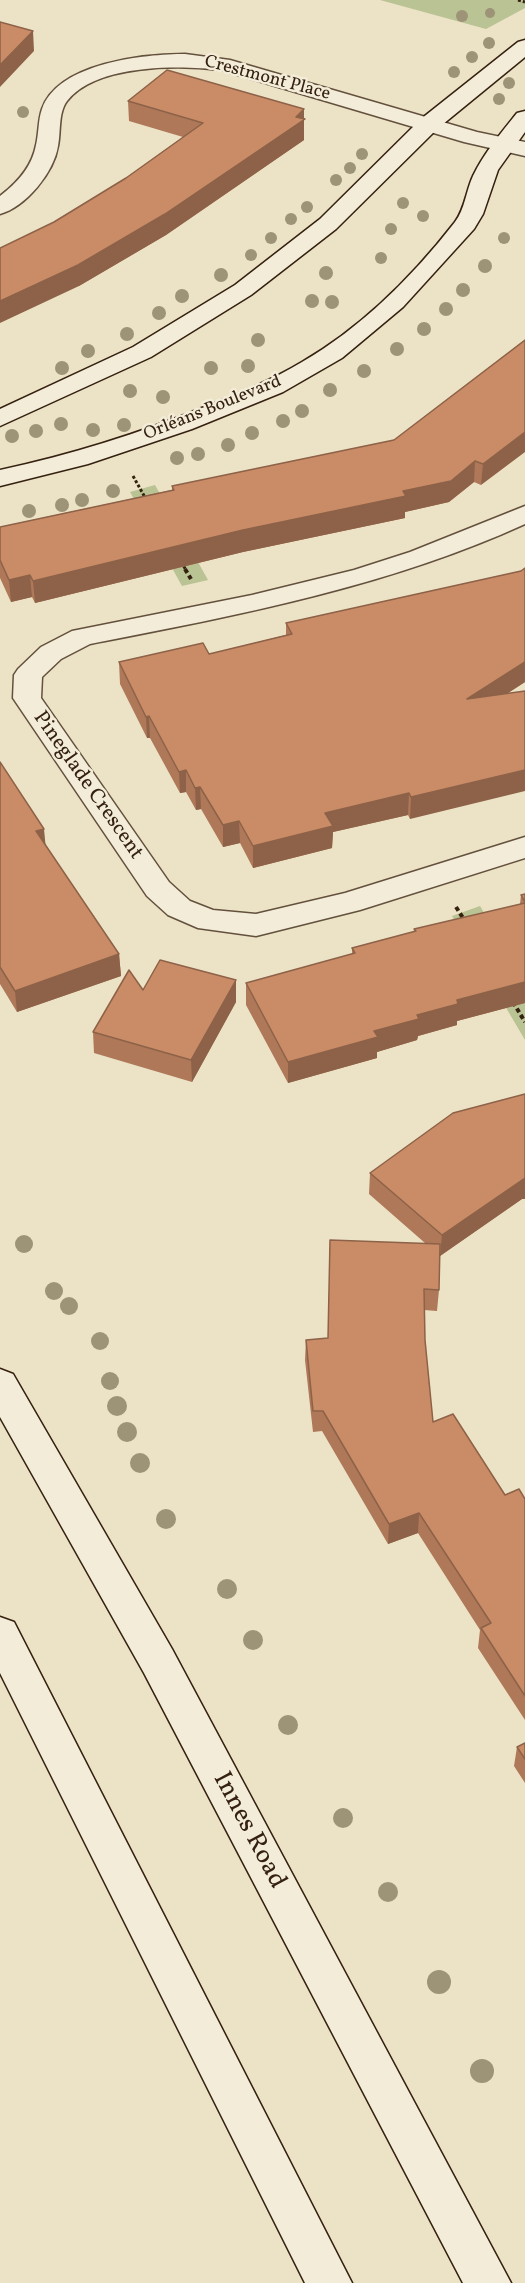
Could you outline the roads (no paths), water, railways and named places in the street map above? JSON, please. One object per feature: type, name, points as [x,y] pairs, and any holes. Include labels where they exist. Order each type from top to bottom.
[{"type":"main road","points":[[0,418],[142,352],[243,290],[328,224],[429,124],[525,46]]},
{"type":"main road","name":"Crestmont Place","points":[[0,207],[25,185],[44,159],[54,104],[68,90],[89,77],[134,63],[192,59],[223,64],[429,124]]},
{"type":"main road","name":"Orléans Boulevard","points":[[0,478],[55,466],[123,445],[256,396],[312,367],[346,343],[392,304],[468,222],[483,177],[514,147],[525,118]]},
{"type":"main road","points":[[429,124],[514,147]]},
{"type":"main road","name":"Pineglade Crescent","points":[[525,514],[474,540],[338,582],[208,612],[82,637],[51,653],[28,675],[27,698],[158,889],[179,908],[209,920],[256,925],[349,903],[525,847]]},
{"type":"main road","name":"Innes Road","points":[[0,1384],[158,1660],[488,2283]]},
{"type":"main road","points":[[0,1634],[329,2283]]}]
